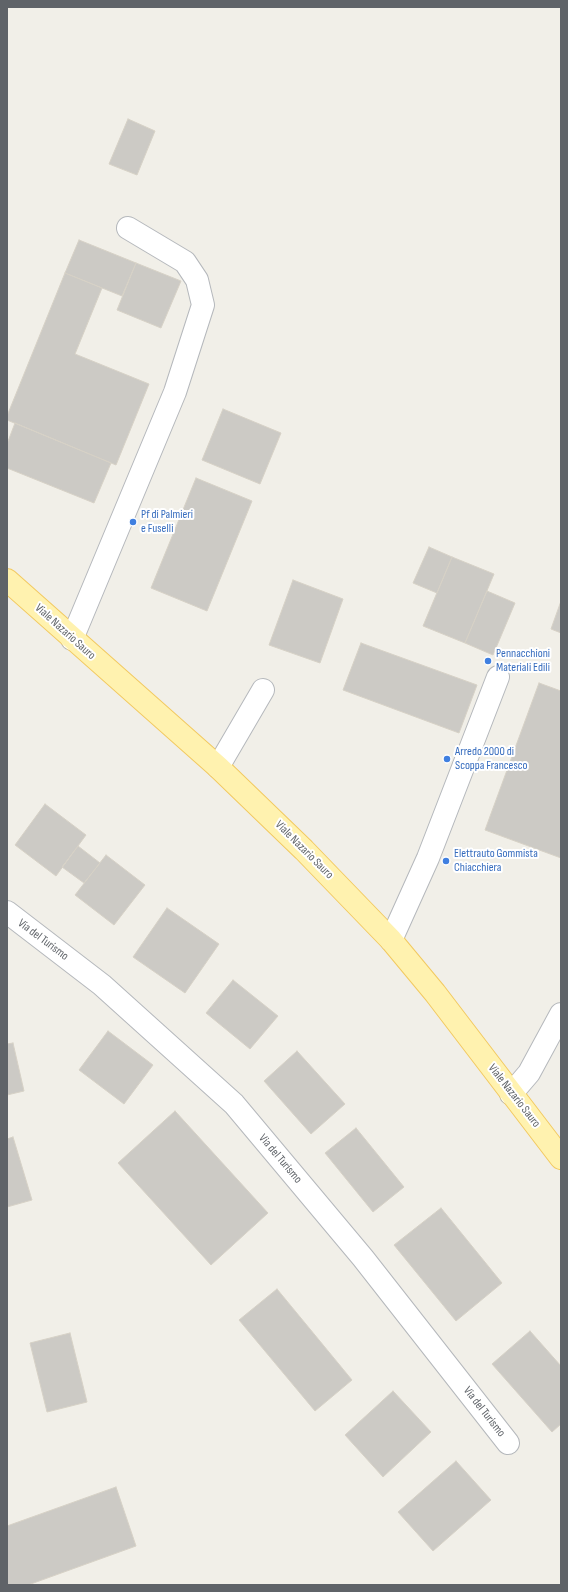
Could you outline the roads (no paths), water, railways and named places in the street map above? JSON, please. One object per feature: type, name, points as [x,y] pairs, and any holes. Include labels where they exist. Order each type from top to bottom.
[{"type":"main road","name":"Viale Nazario Sauro","points":[[7,580],[218,767],[304,850],[391,940],[435,993],[561,1158]]},
{"type":"street","points":[[72,639],[175,392],[203,305],[196,280],[185,262],[128,228]]},
{"type":"street","points":[[391,940],[428,858],[498,677]]},
{"type":"street","points":[[218,767],[262,690]]},
{"type":"street","name":"Via del Turismo","points":[[8,917],[102,985],[234,1104],[363,1258],[508,1443]]},
{"type":"street","points":[[511,1094],[529,1073],[561,1014]]},
{"type":"place","name":"Pf di Palmieri e Fuselli","points":[[133,522]]},
{"type":"place","name":"Pennacchioni Materiali Edili","points":[[488,661]]},
{"type":"place","name":"Arredo 2000 di Scoppa Francesco","points":[[447,759]]},
{"type":"place","name":"Elettrauto Gommista Chiacchiera","points":[[446,861]]}]
